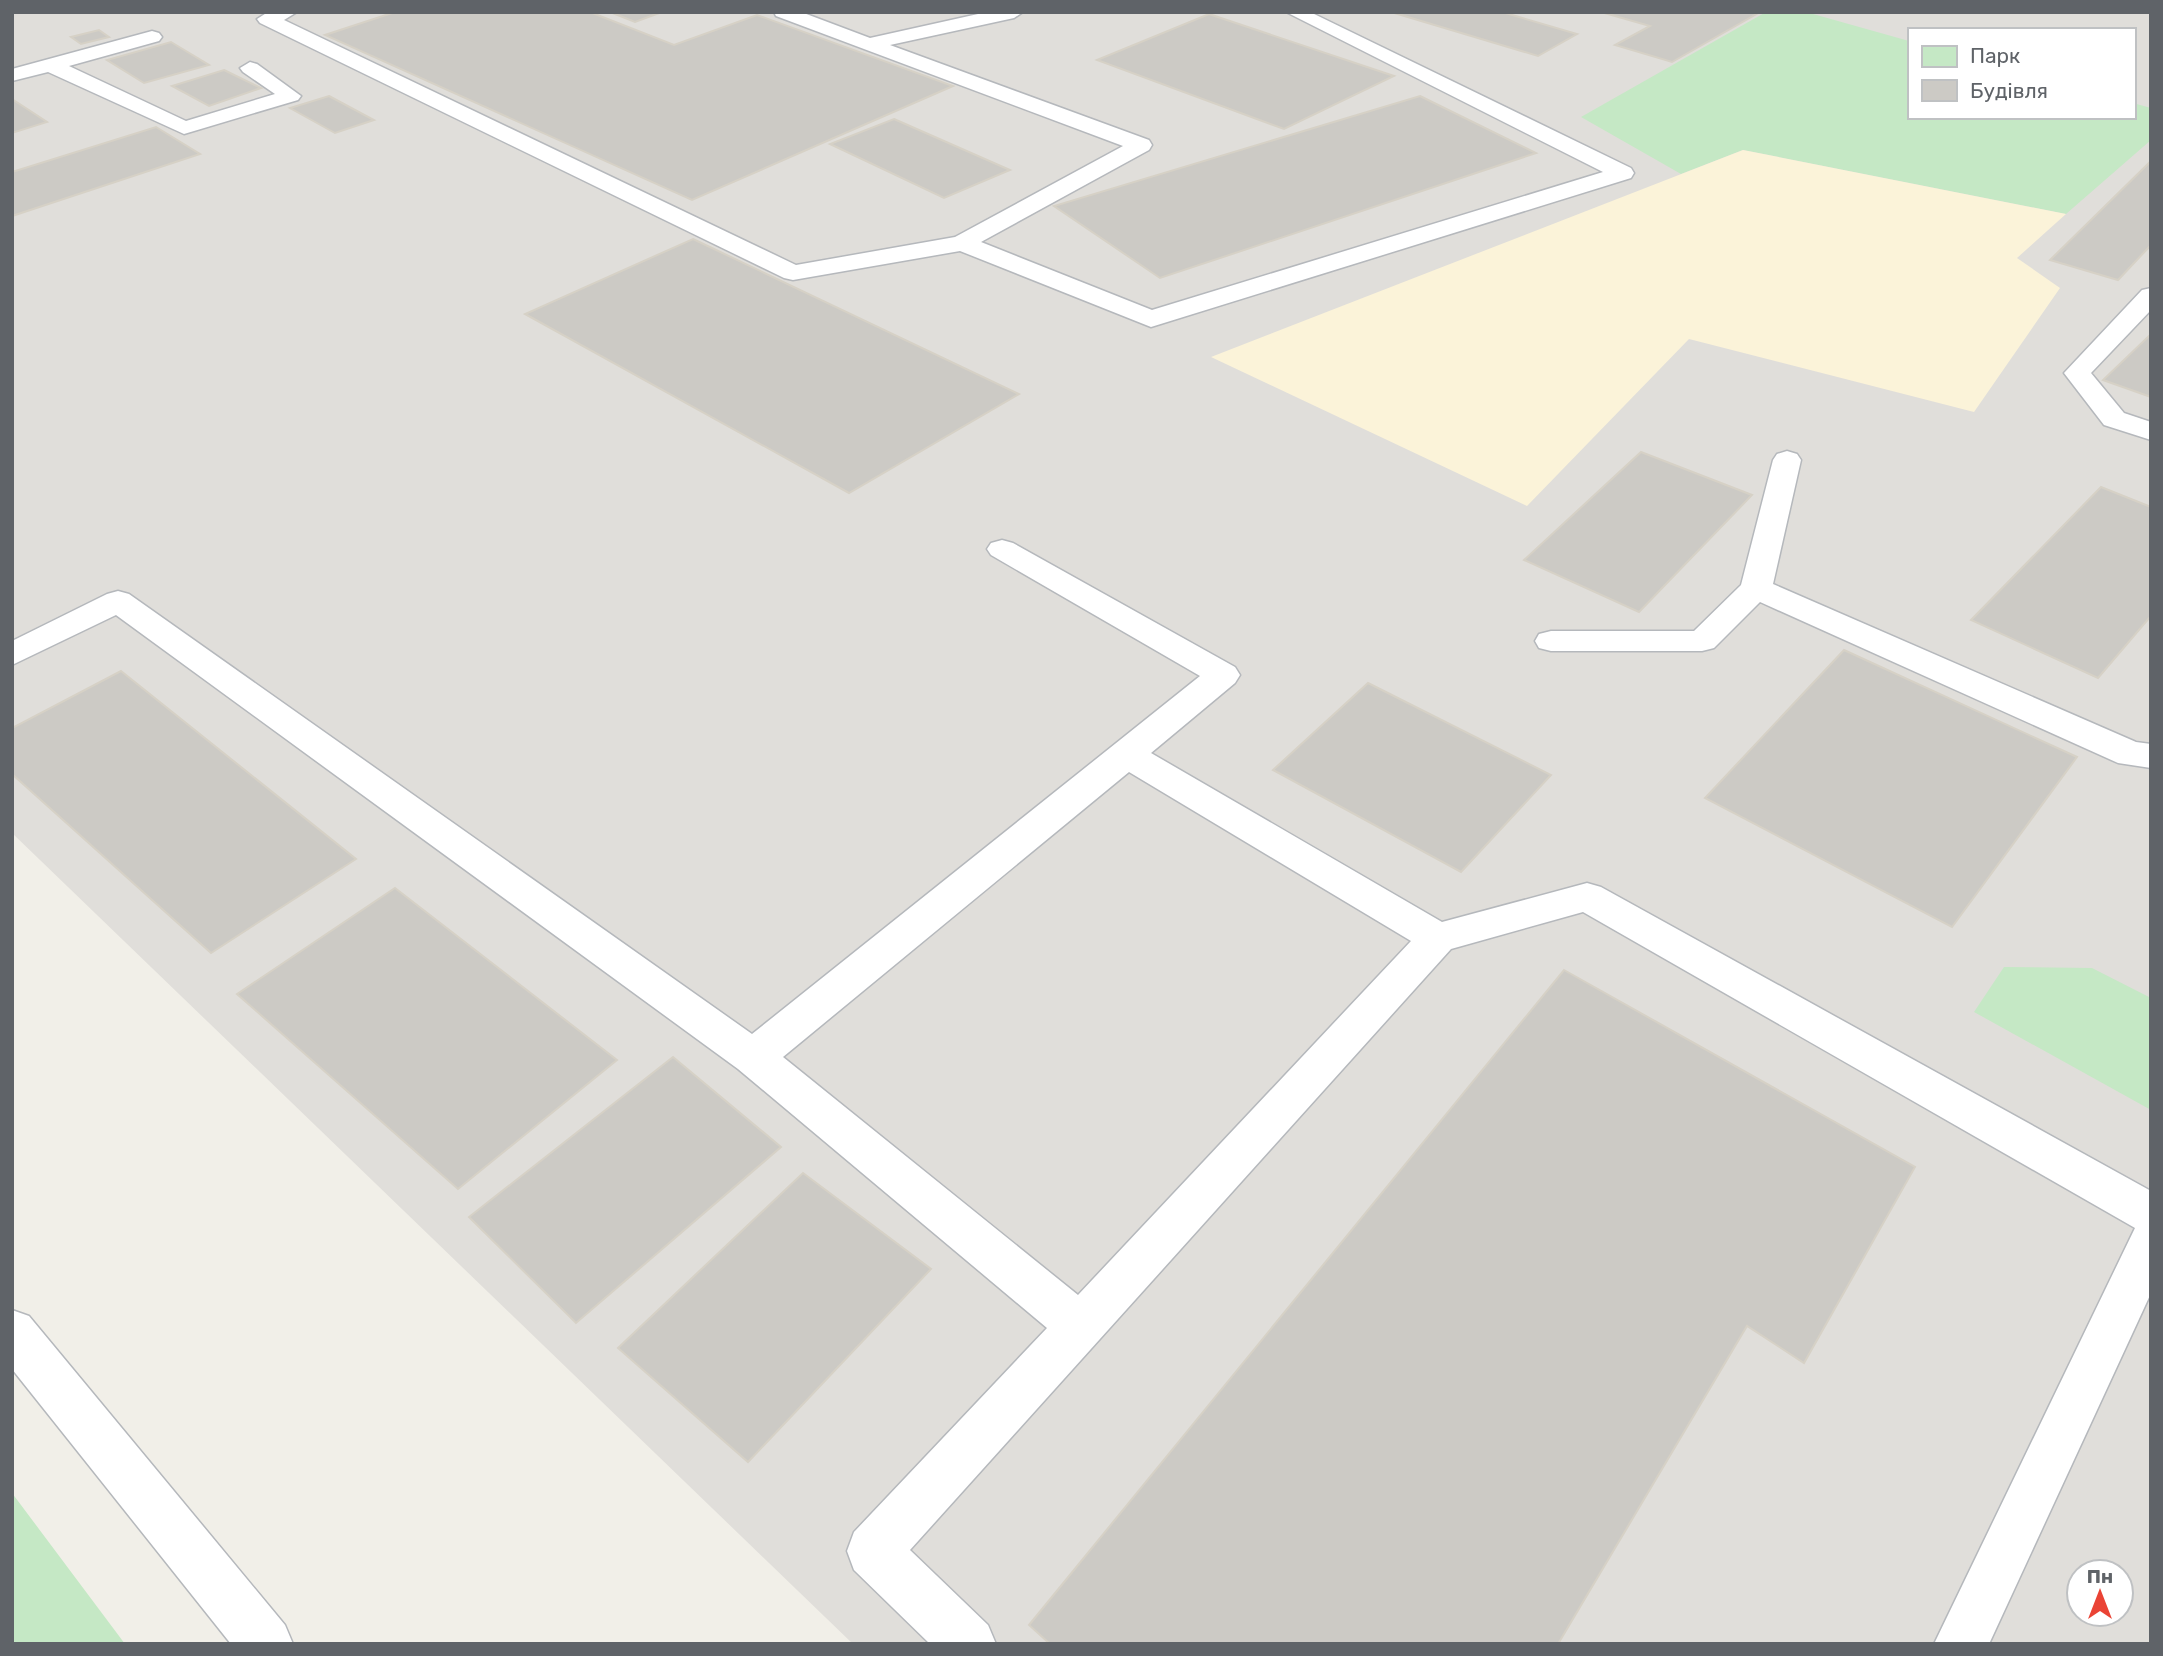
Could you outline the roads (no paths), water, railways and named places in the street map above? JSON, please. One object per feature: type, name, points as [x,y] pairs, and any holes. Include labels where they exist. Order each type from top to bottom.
[{"type":"lane","points":[[288,12],[267,19],[793,273],[962,243],[1140,145],[783,12]]},
{"type":"lane","points":[[867,44],[1014,12]]},
{"type":"lane","points":[[962,243],[1151,319],[1623,173],[1295,12]]},
{"type":"lane","points":[[12,75],[152,37]]},
{"type":"lane","points":[[50,65],[184,128],[291,96],[250,68]]},
{"type":"lane","points":[[2151,295],[2077,373],[2114,419],[2151,432]]},
{"type":"lane","points":[[1551,641],[1702,641],[1756,588],[1787,460]]},
{"type":"lane","points":[[753,1057],[1223,675],[1002,548]]},
{"type":"lane","points":[[1756,588],[2130,754],[2151,756]]},
{"type":"lane","points":[[12,654],[118,601],[753,1057],[1081,1326]]},
{"type":"lane","points":[[1127,755],[1438,938]]},
{"type":"lane","points":[[969,1644],[873,1551],[1438,938],[1587,897],[2151,1214]]},
{"type":"lane","points":[[1961,1644],[2151,1242]]},
{"type":"lane","points":[[12,1332],[266,1644]]}]
